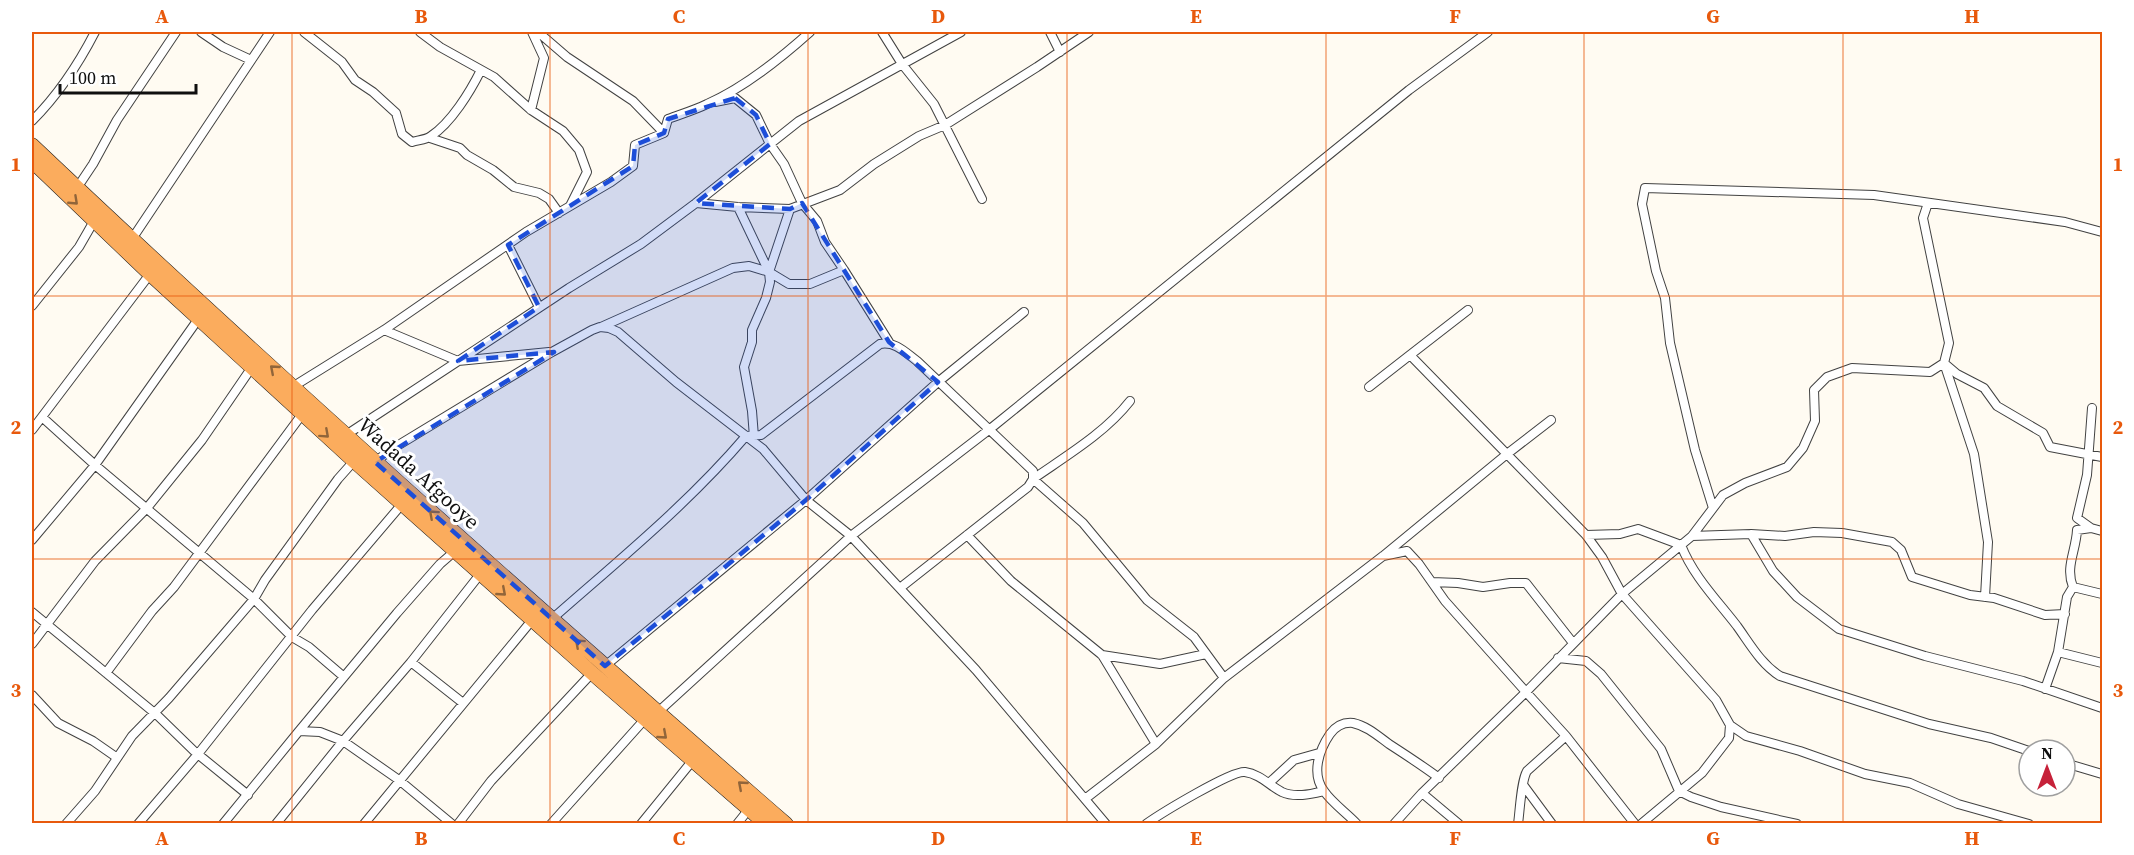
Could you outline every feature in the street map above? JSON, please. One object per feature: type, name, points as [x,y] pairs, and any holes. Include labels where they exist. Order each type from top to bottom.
[{"type":"highway","name":"Wadada Afgooye","points":[[32,145],[375,462],[552,619],[645,719],[766,824]]},
{"type":"highway","name":"Wadada Afgooye","points":[[32,161],[150,274],[455,551],[533,619],[598,670],[658,712],[786,824]]},
{"type":"street","points":[[32,121],[49,104],[81,59],[95,32]]},
{"type":"street","points":[[77,188],[117,120],[176,32]]},
{"type":"street","points":[[201,32],[223,47],[251,60]]},
{"type":"street","points":[[132,239],[270,32]]},
{"type":"street","points":[[304,32],[342,62],[356,80],[396,112],[402,134],[412,142],[430,138],[460,148],[514,187],[539,193],[549,199],[559,213]]},
{"type":"street","points":[[420,32],[440,47],[494,77],[531,110],[563,131],[579,150],[588,172],[570,206]]},
{"type":"street","points":[[531,110],[544,58],[532,32]]},
{"type":"street","points":[[538,32],[567,57],[633,100],[664,133]]},
{"type":"street","points":[[664,133],[668,119],[709,103],[749,79],[790,50],[810,32]]},
{"type":"street","points":[[882,32],[902,64],[934,104],[982,199]]},
{"type":"street","points":[[346,435],[540,307],[641,244],[799,121],[961,32]]},
{"type":"street","points":[[1050,32],[1060,51]]},
{"type":"street","points":[[696,203],[790,209],[840,190],[874,164],[919,136],[945,125],[1089,32]]},
{"type":"street","points":[[658,712],[851,536],[990,429],[1410,90],[1488,32]]},
{"type":"street","points":[[430,138],[455,112],[472,89],[481,70]]},
{"type":"street","points":[[709,103],[735,98],[756,115],[770,144],[784,164],[802,203],[817,221],[825,242],[889,342],[900,348],[938,382],[1033,471],[1033,479],[1083,523],[1147,600],[1194,637],[1224,678]]},
{"type":"street","points":[[294,386],[384,330],[508,245],[633,166],[635,145],[664,133]]},
{"type":"street","points":[[1713,508],[1695,450],[1670,343],[1665,298],[1656,271],[1642,204],[1645,188],[1874,195],[2065,222],[2103,232]]},
{"type":"street","points":[[1928,203],[1923,218],[1949,343],[1944,363],[1974,454],[1988,542],[1985,597]]},
{"type":"street","points":[[738,207],[769,272],[770,282],[766,298],[752,330],[752,342],[744,367],[752,411],[750,436]]},
{"type":"street","points":[[769,272],[790,209]]},
{"type":"street","points":[[32,306],[79,247],[94,221]]},
{"type":"street","points":[[508,245],[540,307]]},
{"type":"street","points":[[375,462],[392,449],[552,352],[600,327],[733,268],[749,266],[769,272],[789,284],[810,284],[844,270]]},
{"type":"street","points":[[32,430],[150,274]]},
{"type":"street","points":[[1369,387],[1468,310]]},
{"type":"street","points":[[458,824],[491,781],[598,670],[806,500],[938,382],[1024,312]]},
{"type":"street","points":[[32,540],[95,465],[199,318]]},
{"type":"street","points":[[600,327],[618,332],[676,382],[750,436],[806,500],[851,536],[976,670],[1106,824]]},
{"type":"street","points":[[384,330],[458,361],[552,352]]},
{"type":"street","points":[[552,619],[658,526],[750,436],[761,435],[880,344],[889,342]]},
{"type":"street","points":[[1410,355],[1586,536],[1602,557],[1622,594],[1716,700],[1730,725],[1746,736],[1800,751],[1865,774],[1910,783],[1958,804],[2030,824]]},
{"type":"street","points":[[1944,363],[1957,374],[1983,388],[1997,405],[2043,433],[2050,447],[2103,457]]},
{"type":"street","points":[[1394,824],[1622,594],[1692,536],[1723,495],[1745,483],[1787,466],[1793,460],[1803,448],[1815,421],[1814,390],[1827,377],[1852,368],[1930,372],[1944,363]]},
{"type":"street","points":[[32,644],[95,561],[147,508],[202,440],[252,367]]},
{"type":"street","points":[[900,588],[1028,487],[1033,479],[1088,441],[1122,412],[1130,401]]},
{"type":"street","points":[[2092,408],[2087,475],[2077,518],[2091,528],[2103,531]]},
{"type":"street","points":[[106,673],[152,610],[174,587],[303,413]]},
{"type":"street","points":[[42,417],[95,465],[254,599],[292,637],[309,647],[344,677]]},
{"type":"street","points":[[1085,799],[1156,744],[1224,678],[1383,556],[1551,420]]},
{"type":"street","points":[[66,824],[95,791],[116,757],[153,712],[169,698],[254,599],[338,478],[354,461]]},
{"type":"street","points":[[138,824],[198,754],[312,610],[402,504]]},
{"type":"street","points":[[2045,688],[2058,652],[2067,597],[2073,587],[2069,572],[2070,560],[2077,542],[2077,530],[2091,528]]},
{"type":"street","points":[[1586,536],[1620,534],[1638,529],[1681,545],[1687,559],[1719,604],[1760,658],[1780,676],[1929,724],[1990,738],[2017,747]]},
{"type":"street","points":[[1692,536],[1751,534],[1785,536],[1814,532],[1842,533],[1892,542],[1901,549],[1912,577],[2045,615],[2065,614]]},
{"type":"street","points":[[1751,534],[1773,572],[1797,597],[1839,629],[2045,688],[2103,708]]},
{"type":"street","points":[[967,535],[1011,581],[1102,655],[1156,744]]},
{"type":"street","points":[[223,824],[397,613],[440,564],[455,551]]},
{"type":"street","points":[[1383,556],[1407,551],[1445,601],[1566,736],[1635,824]]},
{"type":"street","points":[[276,824],[411,662],[481,573]]},
{"type":"street","points":[[1432,582],[1483,587],[1526,583],[1573,643]]},
{"type":"street","points":[[2073,587],[2103,594]]},
{"type":"street","points":[[32,612],[153,712],[198,754],[248,795]]},
{"type":"street","points":[[364,824],[533,619]]},
{"type":"street","points":[[2058,652],[2103,663]]},
{"type":"street","points":[[1102,655],[1160,664],[1206,654]]},
{"type":"street","points":[[1558,658],[1586,661],[1601,674],[1661,749],[1679,791],[1721,807],[1797,824]]},
{"type":"street","points":[[411,662],[463,703]]},
{"type":"street","points":[[32,695],[58,723],[93,741],[116,757]]},
{"type":"street","points":[[551,824],[645,719]]},
{"type":"street","points":[[1357,824],[1324,791],[1320,782],[1319,753],[1334,728],[1352,723],[1364,726],[1439,778]]},
{"type":"street","points":[[1641,824],[1701,772],[1729,738],[1730,725]]},
{"type":"street","points":[[299,731],[320,732],[343,741],[399,780],[452,824]]},
{"type":"street","points":[[1518,824],[1524,786],[1523,778],[1527,771],[1566,736]]},
{"type":"street","points":[[1269,783],[1294,760],[1319,753]]},
{"type":"street","points":[[641,824],[693,760]]},
{"type":"street","points":[[2077,766],[2103,774]]},
{"type":"street","points":[[1146,824],[1175,805],[1238,772],[1251,773],[1283,792],[1291,794],[1306,795],[1324,791]]},
{"type":"street","points":[[1524,786],[1552,824]]},
{"type":"street","points":[[1422,794],[1459,824]]},
{"type":"street","points":[[737,824],[749,809]]},
{"type":"highlighted area","points":[[735,98],[756,115],[770,144],[696,203],[790,209],[802,203],[889,342],[938,382],[806,500],[605,666],[375,462],[554,352],[458,361],[539,307],[508,245],[633,166],[635,145],[664,133],[668,119]]}]
